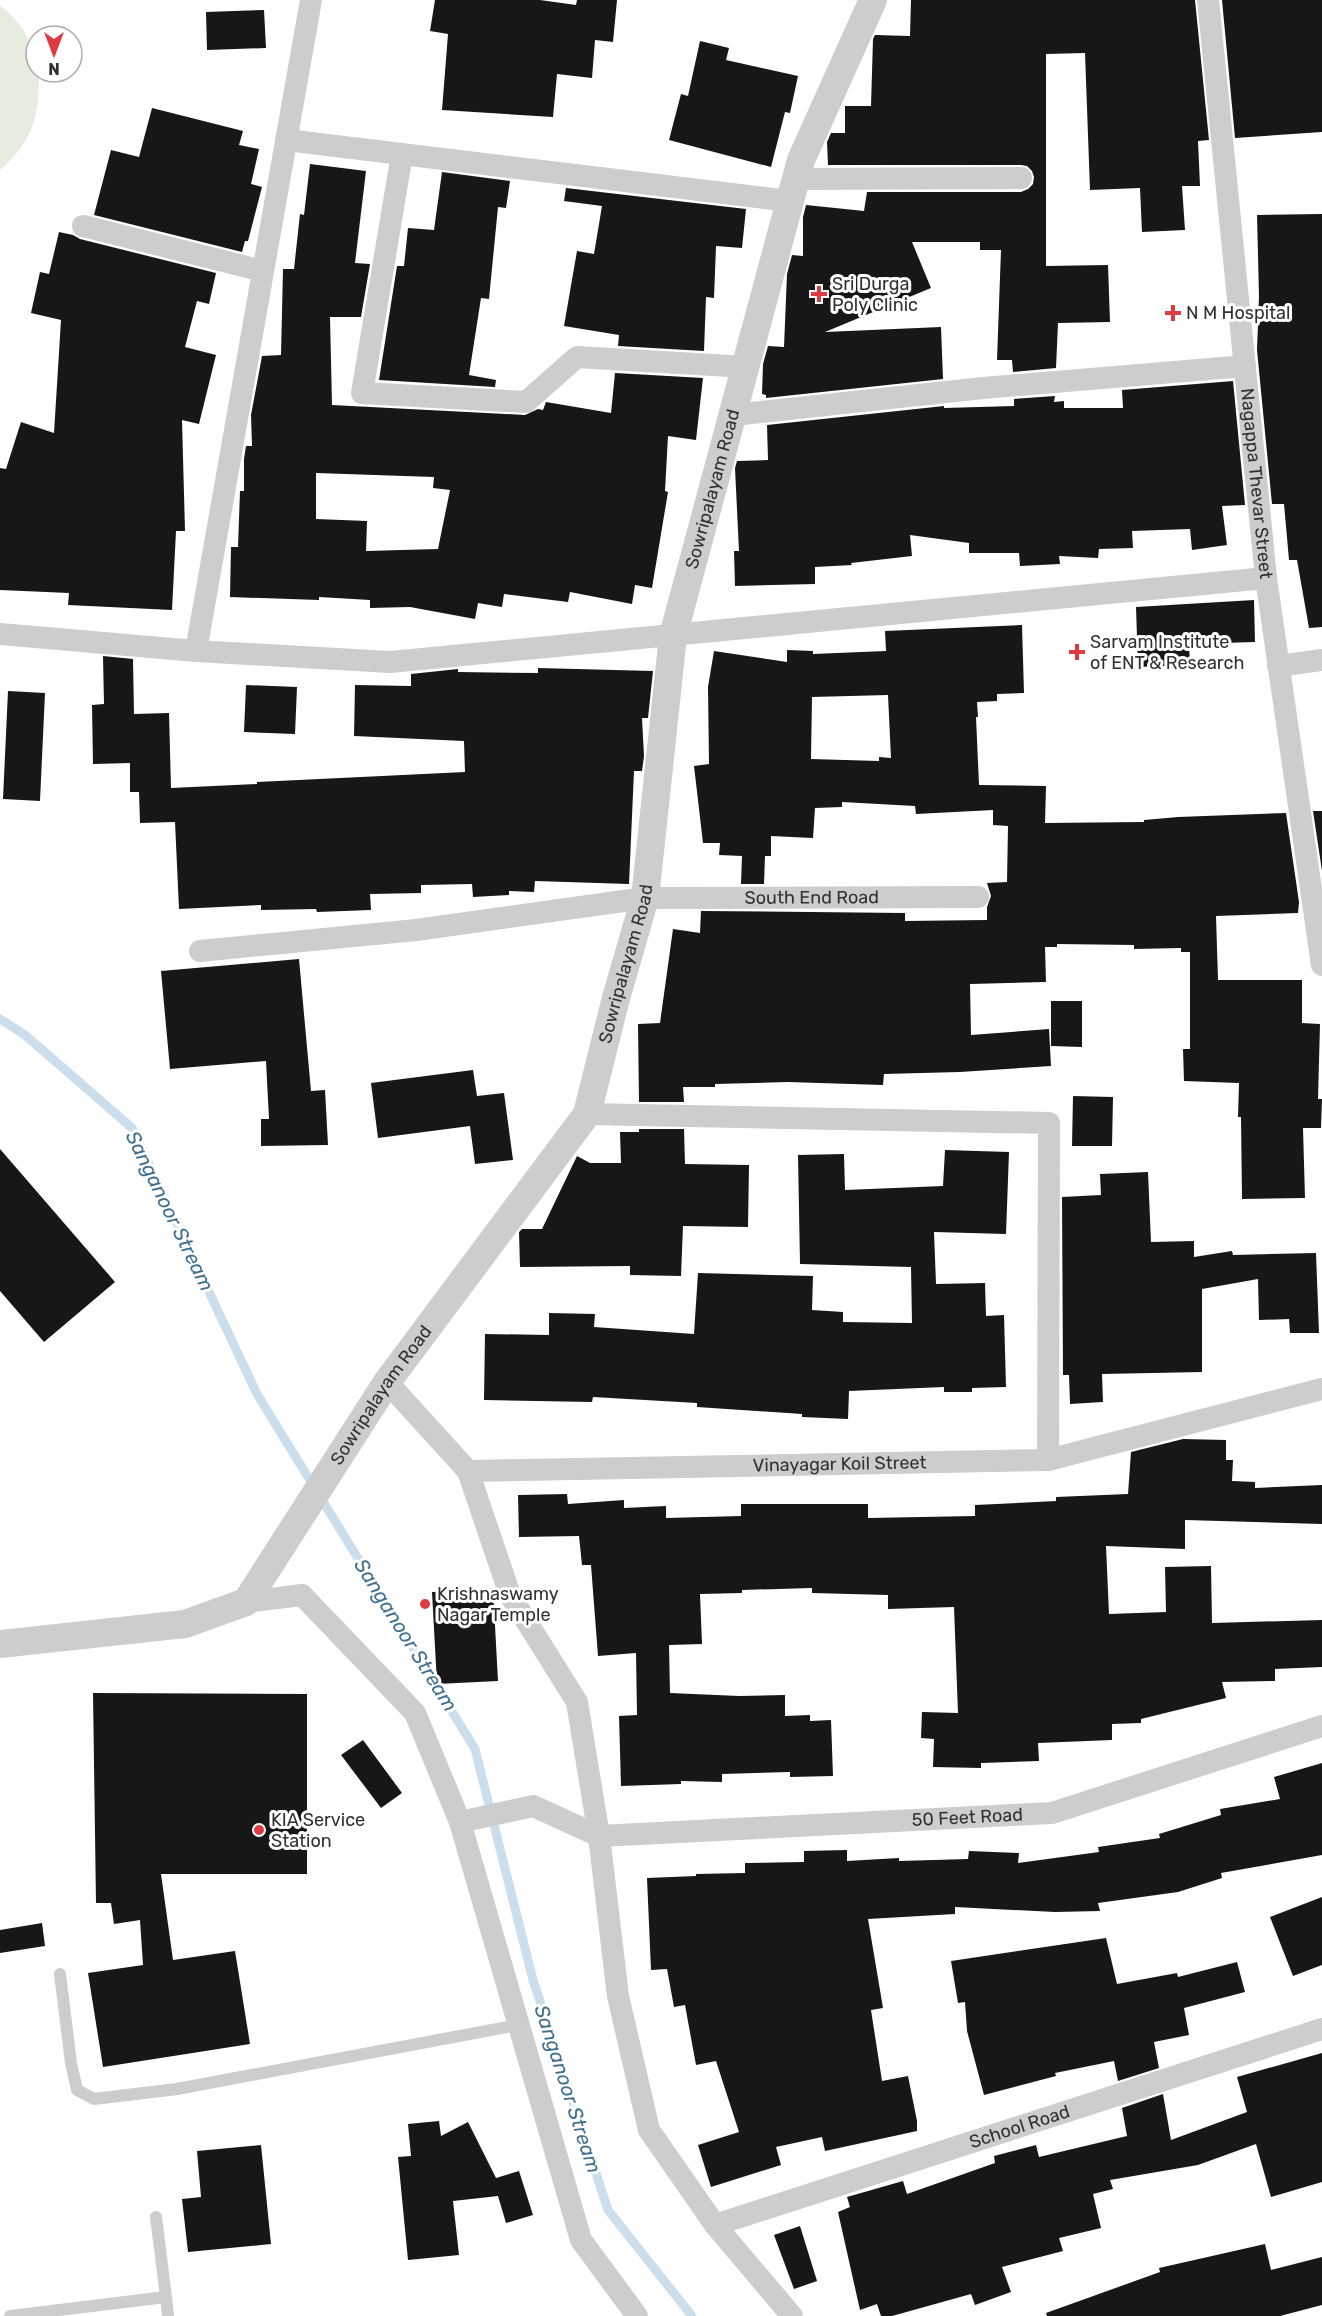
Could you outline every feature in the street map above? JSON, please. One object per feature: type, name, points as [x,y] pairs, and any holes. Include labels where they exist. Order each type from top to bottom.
[{"type":"street","points":[[196,651],[311,0]]},
{"type":"street","name":"Sowripalayam Road","points":[[246,1602],[387,1382],[587,1114],[616,998],[645,898],[673,636],[801,160],[873,0]]},
{"type":"street","name":"Nagappa Thevar Street","points":[[1208,0],[1266,578],[1322,965]]},
{"type":"street","points":[[286,140],[402,154],[793,190],[1022,178]]},
{"type":"street","points":[[402,154],[362,393],[526,402],[577,357],[747,367]]},
{"type":"street","points":[[83,226],[263,272]]},
{"type":"street","points":[[733,415],[983,388],[1245,366]]},
{"type":"street","points":[[0,634],[196,651],[390,662],[1266,578]]},
{"type":"street","points":[[1278,666],[1322,660]]},
{"type":"street","name":"South End Road","points":[[200,951],[416,930],[645,898],[978,897]]},
{"type":"street","points":[[587,1114],[1049,1123],[1048,1460]]},
{"type":"street","points":[[387,1382],[468,1471],[510,1595],[577,1702],[599,1836],[618,1996],[649,2130],[715,2225],[792,2316]]},
{"type":"street","name":"Vinayagar Koil Street","points":[[468,1471],[1048,1460],[1322,1389]]},
{"type":"street","points":[[0,1644],[185,1624],[246,1602],[302,1595],[415,1713],[460,1822],[581,2240],[637,2316]]},
{"type":"street","name":"50 Feet Road","points":[[599,1836],[1052,1813],[1322,1726]]},
{"type":"street","points":[[460,1822],[533,1806],[599,1836]]},
{"type":"street","name":"School Road","points":[[715,2225],[1322,2029]]},
{"type":"lane","points":[[60,1974],[71,2063],[77,2091],[94,2099],[177,2090],[518,2025]]},
{"type":"lane","points":[[156,2217],[168,2316]]},
{"type":"lane","points":[[10,2316],[166,2297]]},
{"type":"shaded area","points":[[0,6],[15,19],[24,32],[24,84],[39,84],[38,102],[32,126],[20,148],[0,170]]},
{"type":"building","points":[[435,0],[540,0],[576,5],[577,0],[617,0],[613,42],[595,40],[592,78],[557,74],[553,117],[442,110],[448,34],[430,31]]},
{"type":"building","points":[[911,0],[1195,0],[1209,140],[1198,141],[1200,186],[1182,186],[1185,230],[1142,232],[1140,188],[1090,190],[1085,53],[1046,54],[1046,266],[1108,265],[1110,322],[1058,323],[1056,368],[1013,372],[1012,360],[997,360],[1001,250],[980,250],[980,242],[912,242],[931,288],[825,332],[941,327],[943,379],[766,398],[766,395],[762,394],[763,364],[768,346],[784,347],[787,274],[792,255],[803,256],[803,217],[806,205],[864,211],[867,192],[1021,192],[1033,184],[1032,171],[1027,166],[1021,165],[828,165],[827,142],[831,133],[845,133],[845,106],[871,106],[875,35],[910,36]]},
{"type":"building","points":[[1222,0],[1322,0],[1322,132],[1235,138]]},
{"type":"building","points":[[264,10],[266,48],[207,50],[206,12]]},
{"type":"building","points":[[700,41],[729,48],[726,60],[798,76],[790,113],[785,112],[771,167],[669,140],[681,94],[688,96]]},
{"type":"building","points":[[152,108],[243,131],[239,145],[259,149],[251,184],[262,187],[248,241],[245,241],[242,252],[94,215],[111,150],[139,157]]},
{"type":"building","points":[[310,164],[366,171],[355,263],[370,264],[361,317],[330,317],[332,405],[525,415],[538,409],[543,410],[546,402],[611,413],[615,373],[703,378],[696,440],[668,436],[665,491],[668,492],[652,588],[635,585],[632,604],[570,592],[568,602],[504,594],[502,607],[478,603],[475,619],[410,607],[370,608],[370,600],[319,597],[319,600],[230,597],[231,547],[238,547],[240,491],[244,491],[244,459],[246,446],[252,446],[251,415],[262,356],[281,355],[283,269],[294,269],[300,214],[304,215]],"holes":[[[316,473],[434,477],[433,488],[450,490],[438,549],[366,551],[367,521],[316,519]]]},
{"type":"building","points":[[442,172],[510,181],[506,208],[498,207],[489,299],[481,298],[469,375],[496,380],[495,387],[379,380],[397,266],[404,266],[408,228],[434,230]]},
{"type":"building","points":[[566,188],[746,209],[742,248],[716,246],[714,298],[706,297],[704,351],[618,346],[619,335],[564,326],[577,251],[594,254],[602,206],[564,201]]},
{"type":"building","points":[[1322,214],[1322,627],[1309,628],[1297,560],[1289,560],[1284,504],[1272,504],[1257,350],[1259,296],[1257,215]]},
{"type":"building","points":[[59,232],[216,273],[209,304],[197,301],[185,347],[216,355],[199,424],[182,420],[185,531],[176,531],[172,610],[68,605],[69,593],[0,590],[0,468],[6,469],[21,422],[54,433],[61,320],[31,313],[40,272],[49,274]]},
{"type":"building","points":[[1233,381],[1245,505],[1222,506],[1227,545],[1192,550],[1190,529],[1132,531],[1133,548],[1099,549],[1098,558],[1059,556],[1060,564],[1020,566],[1019,553],[969,553],[969,543],[910,535],[912,556],[851,563],[852,565],[815,567],[815,584],[735,586],[734,551],[739,551],[735,468],[737,461],[768,460],[767,425],[944,406],[944,408],[1014,406],[1014,399],[1055,396],[1054,402],[1064,401],[1064,408],[1123,408],[1122,390]]},
{"type":"building","points":[[1254,600],[1255,642],[1189,644],[1190,665],[1138,667],[1136,607]]},
{"type":"building","points":[[1022,625],[1024,693],[997,694],[997,701],[977,702],[979,785],[1046,786],[1045,823],[1144,822],[1144,820],[1178,817],[1286,813],[1299,902],[1298,913],[1216,916],[1218,980],[1302,980],[1302,1023],[1320,1024],[1318,1099],[1322,1099],[1321,1128],[1303,1128],[1305,1198],[1242,1199],[1241,1117],[1238,1117],[1239,1083],[1184,1081],[1183,1049],[1190,1049],[1190,952],[1181,952],[1181,948],[1134,949],[1134,945],[1057,944],[1057,947],[1045,947],[1046,982],[970,984],[971,1035],[1049,1029],[1051,1066],[884,1074],[883,1085],[788,1082],[715,1084],[715,1087],[683,1087],[684,1102],[639,1102],[638,1024],[660,1023],[673,929],[700,933],[701,911],[905,913],[905,921],[987,920],[987,907],[991,896],[987,883],[1007,882],[1008,826],[993,825],[993,810],[916,814],[915,806],[842,802],[842,807],[815,808],[813,838],[771,836],[771,856],[765,856],[764,884],[741,884],[742,856],[719,855],[720,843],[703,843],[694,766],[709,764],[708,687],[714,651],[787,662],[787,650],[813,651],[813,654],[886,651],[885,631]],"holes":[[[888,695],[891,758],[879,757],[879,761],[811,759],[812,697]]]},
{"type":"building","points":[[103,656],[133,659],[134,714],[169,713],[171,788],[465,772],[464,741],[354,736],[355,685],[411,686],[411,674],[458,669],[458,672],[538,673],[538,668],[653,671],[648,718],[642,718],[644,756],[642,771],[634,771],[629,884],[535,881],[534,892],[509,891],[509,895],[473,897],[472,884],[421,885],[421,893],[370,894],[371,910],[317,912],[316,909],[261,910],[261,905],[179,909],[175,822],[140,823],[139,792],[130,792],[130,763],[93,764],[92,705],[104,704]]},
{"type":"building","points":[[246,685],[297,687],[295,734],[244,732]]},
{"type":"building","points":[[8,691],[45,693],[40,801],[3,799]]},
{"type":"building","points":[[1313,811],[1322,811],[1322,871]]},
{"type":"building","points":[[299,959],[311,1091],[325,1090],[328,1145],[261,1146],[261,1119],[269,1119],[266,1061],[170,1069],[161,971]]},
{"type":"building","points":[[1051,1001],[1082,1001],[1082,1047],[1051,1046]]},
{"type":"building","points":[[473,1070],[477,1096],[504,1093],[513,1160],[475,1164],[470,1126],[378,1138],[371,1083]]},
{"type":"building","points":[[1073,1096],[1113,1097],[1112,1146],[1072,1146]]},
{"type":"building","points":[[639,1129],[684,1129],[685,1164],[749,1165],[748,1227],[683,1226],[681,1276],[630,1275],[630,1266],[520,1267],[519,1232],[522,1229],[542,1229],[577,1156],[590,1163],[621,1163],[620,1132],[639,1132]]},
{"type":"building","points":[[0,1149],[115,1282],[44,1342],[0,1291]]},
{"type":"building","points":[[945,1150],[1009,1152],[1006,1234],[934,1232],[936,1284],[985,1283],[986,1316],[1004,1315],[1006,1387],[972,1388],[972,1392],[944,1392],[944,1387],[849,1391],[848,1419],[697,1407],[697,1403],[593,1397],[592,1402],[484,1400],[485,1334],[549,1335],[549,1313],[595,1314],[594,1327],[694,1334],[698,1273],[813,1276],[812,1310],[843,1312],[843,1322],[912,1323],[911,1267],[800,1264],[798,1155],[844,1154],[845,1190],[943,1186]]},
{"type":"building","points":[[1148,1172],[1151,1242],[1194,1241],[1194,1257],[1232,1251],[1233,1255],[1316,1253],[1319,1333],[1290,1333],[1289,1319],[1259,1320],[1258,1279],[1202,1289],[1202,1372],[1102,1374],[1103,1402],[1070,1404],[1069,1375],[1063,1375],[1062,1197],[1101,1195],[1100,1174]]},
{"type":"building","points":[[1183,1439],[1226,1440],[1226,1460],[1233,1460],[1232,1481],[1255,1482],[1255,1488],[1322,1485],[1322,1524],[1185,1520],[1185,1549],[1106,1546],[1109,1614],[1166,1612],[1165,1567],[1211,1566],[1212,1623],[1322,1620],[1322,1667],[1275,1669],[1275,1681],[1222,1682],[1226,1698],[1141,1719],[1141,1723],[1112,1724],[1112,1740],[1038,1743],[1039,1761],[981,1763],[981,1768],[933,1767],[934,1739],[921,1738],[922,1712],[958,1713],[954,1607],[888,1609],[888,1595],[812,1593],[812,1588],[742,1590],[742,1593],[700,1594],[702,1644],[669,1645],[670,1693],[785,1695],[785,1716],[810,1715],[810,1721],[831,1720],[833,1776],[790,1777],[790,1772],[722,1774],[722,1782],[681,1781],[681,1784],[621,1786],[619,1716],[637,1715],[636,1653],[598,1656],[591,1565],[582,1565],[579,1536],[519,1537],[518,1495],[567,1494],[568,1504],[624,1500],[624,1508],[666,1506],[666,1518],[741,1516],[741,1504],[868,1504],[868,1518],[975,1516],[975,1505],[1056,1501],[1056,1497],[1128,1494],[1131,1452]]},
{"type":"building","points":[[493,1589],[498,1681],[437,1684],[432,1592]]},
{"type":"building","points":[[93,1693],[307,1694],[307,1874],[161,1874],[173,1960],[235,1951],[250,2044],[103,2067],[88,1973],[143,1965],[140,1920],[114,1924],[111,1903],[96,1903]]},
{"type":"building","points":[[363,1740],[402,1793],[381,1808],[341,1755]]},
{"type":"building","points":[[1322,1763],[1322,1855],[1221,1873],[1222,1878],[1178,1892],[1098,1903],[1100,1911],[1055,1912],[955,1907],[955,1914],[868,1919],[883,2008],[871,2010],[882,2081],[908,2076],[917,2131],[825,2151],[822,2137],[776,2147],[781,2165],[711,2187],[698,2145],[739,2132],[716,2061],[696,2065],[685,2005],[674,2007],[667,1969],[651,1970],[647,1878],[745,1873],[745,1863],[804,1862],[804,1851],[847,1850],[847,1861],[899,1858],[899,1861],[968,1859],[969,1851],[1019,1853],[1018,1863],[1099,1852],[1098,1847],[1160,1838],[1159,1834],[1221,1815],[1220,1809],[1280,1799],[1274,1777]]},
{"type":"building","points":[[1322,1897],[1322,1965],[1293,1976],[1270,1917]]},
{"type":"building","points":[[42,1923],[45,1946],[0,1953],[0,1930]]},
{"type":"building","points":[[1106,1938],[1117,1984],[1177,1973],[1178,1977],[1237,1962],[1245,1992],[1184,2008],[1189,2035],[1154,2042],[1159,2068],[1118,2081],[1114,2061],[1055,2073],[1056,2076],[984,2095],[967,2031],[965,2002],[958,2003],[951,1961]]},
{"type":"building","points":[[1322,2053],[1322,2182],[1271,2197],[1256,2144],[1198,2165],[1110,2180],[1113,2189],[1093,2194],[1101,2228],[1059,2238],[1063,2251],[1002,2267],[1011,2292],[975,2305],[971,2294],[892,2316],[881,2316],[877,2304],[860,2310],[838,2212],[850,2207],[847,2197],[903,2181],[907,2194],[995,2163],[994,2156],[1036,2145],[1039,2157],[1127,2136],[1122,2108],[1163,2094],[1171,2140],[1247,2112],[1237,2077]]},
{"type":"building","points":[[439,2121],[441,2136],[468,2122],[496,2178],[519,2171],[533,2215],[506,2223],[498,2196],[453,2201],[459,2255],[408,2260],[398,2157],[411,2156],[408,2124]]},
{"type":"building","points":[[261,2145],[271,2244],[188,2252],[182,2199],[201,2197],[197,2151]]},
{"type":"building","points":[[800,2226],[817,2281],[794,2289],[774,2235]]},
{"type":"building","points":[[1265,2244],[1271,2270],[1322,2257],[1322,2305],[1280,2316],[1047,2316],[1046,2313],[1160,2272],[1159,2268]]},
{"type":"waterway","name":"Sanganoor Stream","points":[[0,1019],[25,1035],[132,1128],[257,1394],[475,1749],[533,1980],[608,2210],[692,2316]]},
{"type":"place","name":"Sri Durga Poly Clinic","points":[[819,294]]},
{"type":"place","name":"N M Hospital","points":[[1173,313]]},
{"type":"place","name":"Sarvam Institute of ENT & Research","points":[[1077,652]]},
{"type":"place","name":"Krishnaswamy Nagar Temple","points":[[425,1604]]},
{"type":"place","name":"KIA Service Station","points":[[259,1830]]}]
